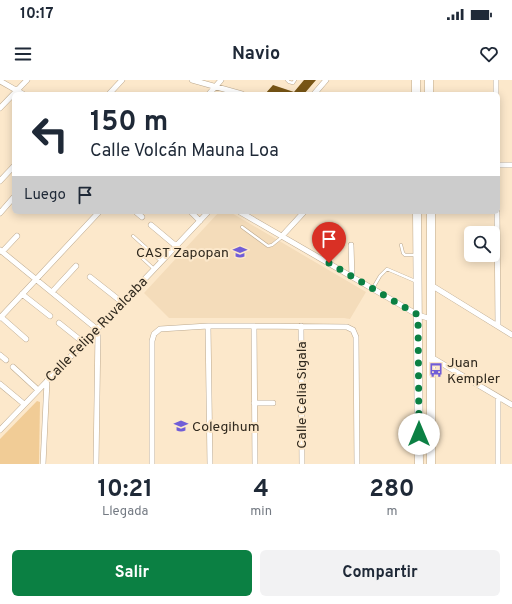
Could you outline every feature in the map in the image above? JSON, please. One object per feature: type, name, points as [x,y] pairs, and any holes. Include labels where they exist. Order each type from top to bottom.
[{"type":"main road","points":[[416,80],[416,92]]},
{"type":"main road","points":[[429,92],[430,80]]},
{"type":"main road","points":[[417,214],[419,464]]},
{"type":"main road","points":[[431,214],[431,464]]},
{"type":"street","points":[[17,90],[27,80]]},
{"type":"street","points":[[111,92],[122,80]]},
{"type":"street","points":[[192,80],[235,92]]},
{"type":"street","points":[[211,92],[221,80]]},
{"type":"street","points":[[316,92],[326,80]]},
{"type":"street","points":[[496,80],[496,92]]},
{"type":"street","points":[[0,81],[20,92]]},
{"type":"street","points":[[0,108],[12,95]]},
{"type":"street","points":[[500,165],[512,165]]},
{"type":"street","points":[[0,181],[12,171]]},
{"type":"street","points":[[0,213],[12,200]]},
{"type":"street","points":[[26,339],[0,317],[97,214]]},
{"type":"street","points":[[138,214],[142,217]]},
{"type":"street","points":[[194,214],[200,221]]},
{"type":"street","name":"Calle Felipe Ruvalcaba","points":[[0,430],[98,330],[154,268],[206,214]]},
{"type":"street","points":[[244,214],[418,315],[431,319]]},
{"type":"street","points":[[282,236],[302,214]]},
{"type":"street","points":[[497,214],[498,326]]},
{"type":"street","points":[[151,225],[176,246]]},
{"type":"street","points":[[17,236],[1,251],[98,330],[96,464]]},
{"type":"street","points":[[351,245],[352,277]]},
{"type":"street","points":[[52,292],[76,266]]},
{"type":"street","points":[[90,277],[123,303]]},
{"type":"street","points":[[431,285],[512,335]]},
{"type":"street","points":[[22,294],[50,316]]},
{"type":"street","points":[[59,323],[84,343]]},
{"type":"street","points":[[208,326],[210,464]]},
{"type":"street","points":[[152,464],[152,341],[154,334],[160,329],[208,326],[301,326],[347,327],[353,330],[356,338],[356,464]]},
{"type":"street","points":[[254,326],[255,464]]},
{"type":"street","name":"Calle Celia Sigala","points":[[301,326],[302,464]]},
{"type":"street","points":[[0,355],[6,360]]},
{"type":"street","points":[[431,357],[512,405]]},
{"type":"street","points":[[13,367],[38,390]]},
{"type":"street","points":[[43,464],[47,381]]},
{"type":"street","points":[[0,384],[24,404]]},
{"type":"street","points":[[498,396],[498,464]]},
{"type":"street","points":[[254,403],[273,403]]},
{"type":"lane","points":[[288,80],[289,82],[293,82],[295,80]]},
{"type":"lane","points":[[242,227],[268,246],[272,245],[282,236]]},
{"type":"lane","points":[[133,236],[161,261]]},
{"type":"lane","points":[[401,245],[405,255],[417,255]]},
{"type":"lane","points":[[142,258],[154,268]]},
{"type":"lane","points":[[373,289],[380,276],[387,269],[418,282]]},
{"type":"shaded area","name":"CAST Zapopan","points":[[217,214],[233,214],[366,292],[350,319],[169,318],[144,293]]},
{"type":"shaded area","points":[[37,401],[40,402],[39,464],[0,464],[0,439]]},
{"type":"building","points":[[304,80],[316,80],[306,92],[294,92]]},
{"type":"building","points":[[273,85],[294,92],[267,92]]},
{"type":"place","name":"CAST Zapopan","points":[[240,252]]},
{"type":"place","name":"Juan Kempler","points":[[436,370]]},
{"type":"place","name":"Colegihum","points":[[181,426]]},
{"type":"route","points":[[329,263],[418,315],[419,434]]}]
